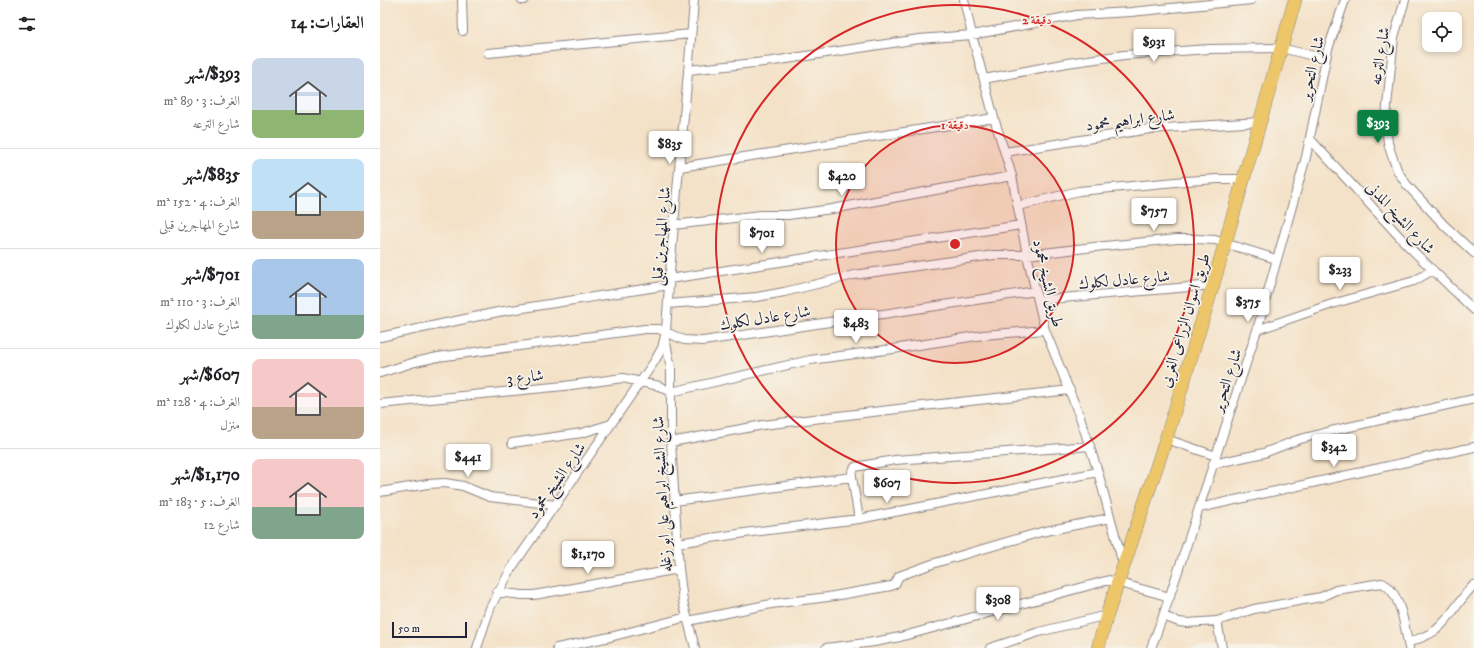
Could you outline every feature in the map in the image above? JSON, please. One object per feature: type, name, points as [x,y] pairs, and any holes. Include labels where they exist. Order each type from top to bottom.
[{"type":"main road","name":"طريق اسوان الزراعى الغربى","points":[[1098,648],[1107,615],[1166,439],[1213,285],[1295,0]]},
{"type":"street","points":[[462,0],[463,31]]},
{"type":"street","name":"شارع المهاجرين قبلى","points":[[666,335],[673,225],[680,167],[694,0]]},
{"type":"street","name":"طريق الشيخ محمود","points":[[964,0],[994,118],[1012,176],[1027,255],[1045,330],[1070,390],[1090,446],[1124,568]]},
{"type":"street","points":[[688,70],[773,61],[919,39],[972,35],[1077,15],[1131,12],[1251,0]]},
{"type":"street","name":"شارع التحرير","points":[[1151,648],[1170,597],[1257,330],[1310,140],[1326,59],[1345,0]]},
{"type":"street","name":"شارع الترعه","points":[[1406,0],[1394,37],[1387,99],[1386,124],[1388,143],[1398,172],[1407,185],[1444,225],[1474,253]]},
{"type":"street","points":[[488,53],[692,34]]},
{"type":"street","points":[[984,79],[1067,63],[1124,55],[1209,49],[1281,48],[1326,59]]},
{"type":"street","points":[[680,167],[994,118]]},
{"type":"street","name":"شارع ابراهيم محمود","points":[[1005,152],[1150,129],[1260,122]]},
{"type":"street","name":"شارع الشيخ المدنى","points":[[1310,140],[1396,234],[1474,310]]},
{"type":"street","points":[[673,225],[761,215],[788,215],[832,209],[1012,176]]},
{"type":"street","points":[[1018,206],[1079,191],[1186,181],[1243,179]]},
{"type":"street","points":[[380,337],[498,312],[669,282],[1021,225]]},
{"type":"street","points":[[668,304],[757,297],[854,275],[994,255],[1027,255],[1177,239],[1206,239],[1225,242],[1276,259]]},
{"type":"street","points":[[1257,330],[1332,304],[1414,282],[1432,270]]},
{"type":"street","name":"شارع عادل لكلوك","points":[[1038,300],[1213,285]]},
{"type":"street","name":"شارع عادل لكلوك","points":[[380,373],[415,362],[438,357],[652,328],[666,335],[684,340],[703,341],[1036,291]]},
{"type":"street","points":[[671,392],[810,360],[983,335],[1045,330]]},
{"type":"street","name":"شارع الشيخ محمود","points":[[477,648],[482,628],[497,592],[511,569],[658,355],[666,335]]},
{"type":"street","name":"شارع الشيخ ابراهيم على ابو زغله","points":[[666,335],[671,368],[671,442],[679,569],[683,601],[695,648]]},
{"type":"street","name":"شارع 3","points":[[380,404],[564,386],[623,378],[659,386],[671,392]]},
{"type":"street","points":[[671,442],[763,425],[1070,390]]},
{"type":"street","points":[[1166,439],[1215,460],[1264,453],[1297,440],[1331,430],[1474,399]]},
{"type":"street","points":[[512,443],[582,433],[612,423]]},
{"type":"street","points":[[859,519],[852,477],[852,472],[855,467],[895,460],[1090,446]]},
{"type":"street","points":[[1199,508],[1474,447]]},
{"type":"street","points":[[677,543],[859,519],[1098,472]]},
{"type":"street","points":[[674,501],[852,477]]},
{"type":"street","points":[[380,492],[428,484],[445,483],[463,486],[490,497],[556,505]]},
{"type":"street","points":[[557,648],[687,619],[771,604],[828,597],[891,586],[895,584],[899,576],[935,563],[1041,532],[1110,518]]},
{"type":"street","points":[[497,592],[534,595],[679,569]]},
{"type":"street","points":[[826,648],[900,637],[1102,581],[1109,580],[1119,582],[1170,597]]},
{"type":"street","points":[[1163,616],[1179,622],[1187,623],[1217,621],[1254,609],[1321,597],[1336,590],[1382,583],[1394,592],[1408,646],[1435,631],[1453,613],[1465,593],[1474,585]]},
{"type":"street","points":[[990,648],[1039,632],[1107,615]]},
{"type":"street","points":[[1217,621],[1222,648]]}]
